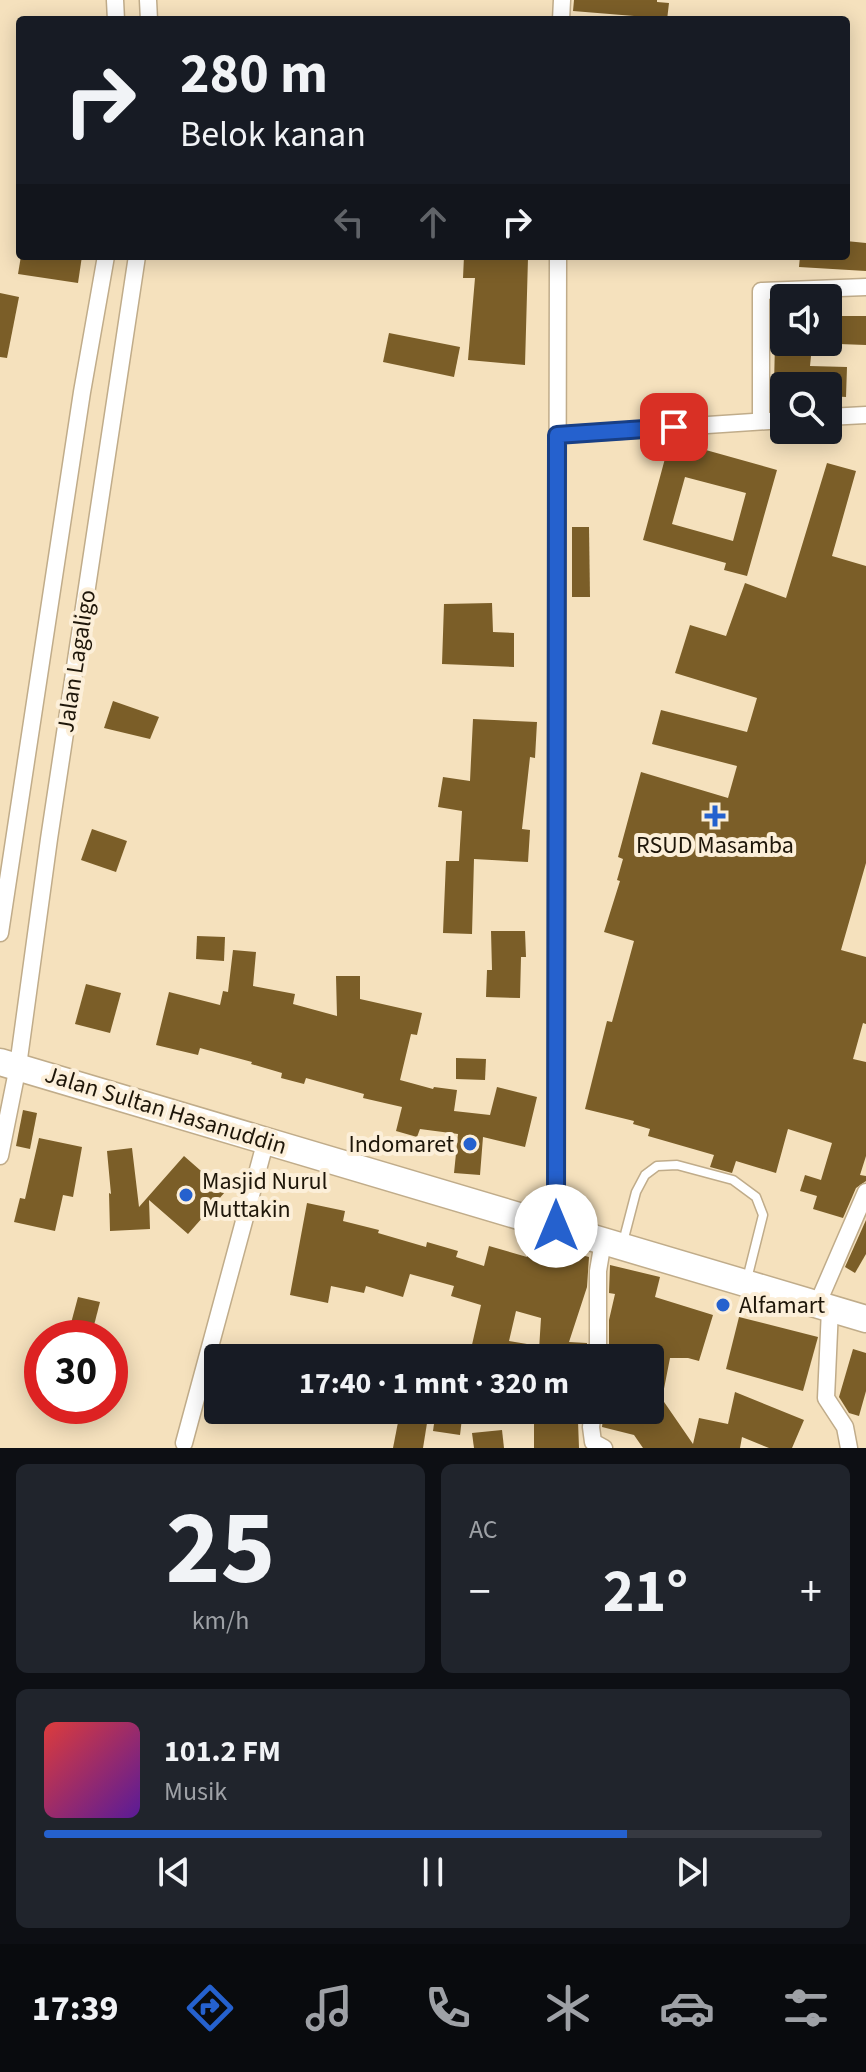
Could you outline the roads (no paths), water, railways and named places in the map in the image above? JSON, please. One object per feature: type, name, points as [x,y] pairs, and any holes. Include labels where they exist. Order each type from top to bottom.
[{"type":"highway","name":"Jalan Sultan Hasanuddin","points":[[9,1064],[866,1319]]},
{"type":"street","name":"Jalan Lagaligo","points":[[0,933],[82,392],[105,260]]},
{"type":"street","name":"Jalan Lagaligo","points":[[0,1156],[9,1064],[51,823],[136,260]]},
{"type":"street","points":[[556,1226],[558,260]]},
{"type":"street","points":[[761,421],[761,291],[866,287]]},
{"type":"street","points":[[842,416],[866,415]]},
{"type":"street","points":[[557,435],[770,421]]},
{"type":"street","points":[[184,1443],[266,1140]]},
{"type":"street","points":[[849,1448],[845,1427],[826,1398],[824,1307],[866,1192]]},
{"type":"street","points":[[598,1344],[598,1271],[613,1244]]},
{"type":"street","points":[[591,1424],[593,1442],[602,1448]]},
{"type":"lane","points":[[613,1244],[645,1175],[657,1166],[677,1165],[733,1180],[756,1197],[763,1215],[745,1283]]},
{"type":"place","name":"RSUD Masamba","points":[[715,816]]},
{"type":"place","name":"Indomaret","points":[[470,1144]]},
{"type":"place","name":"Masjid Nurul Muttakin","points":[[186,1195]]},
{"type":"place","name":"Alfamart","points":[[723,1305]]}]
